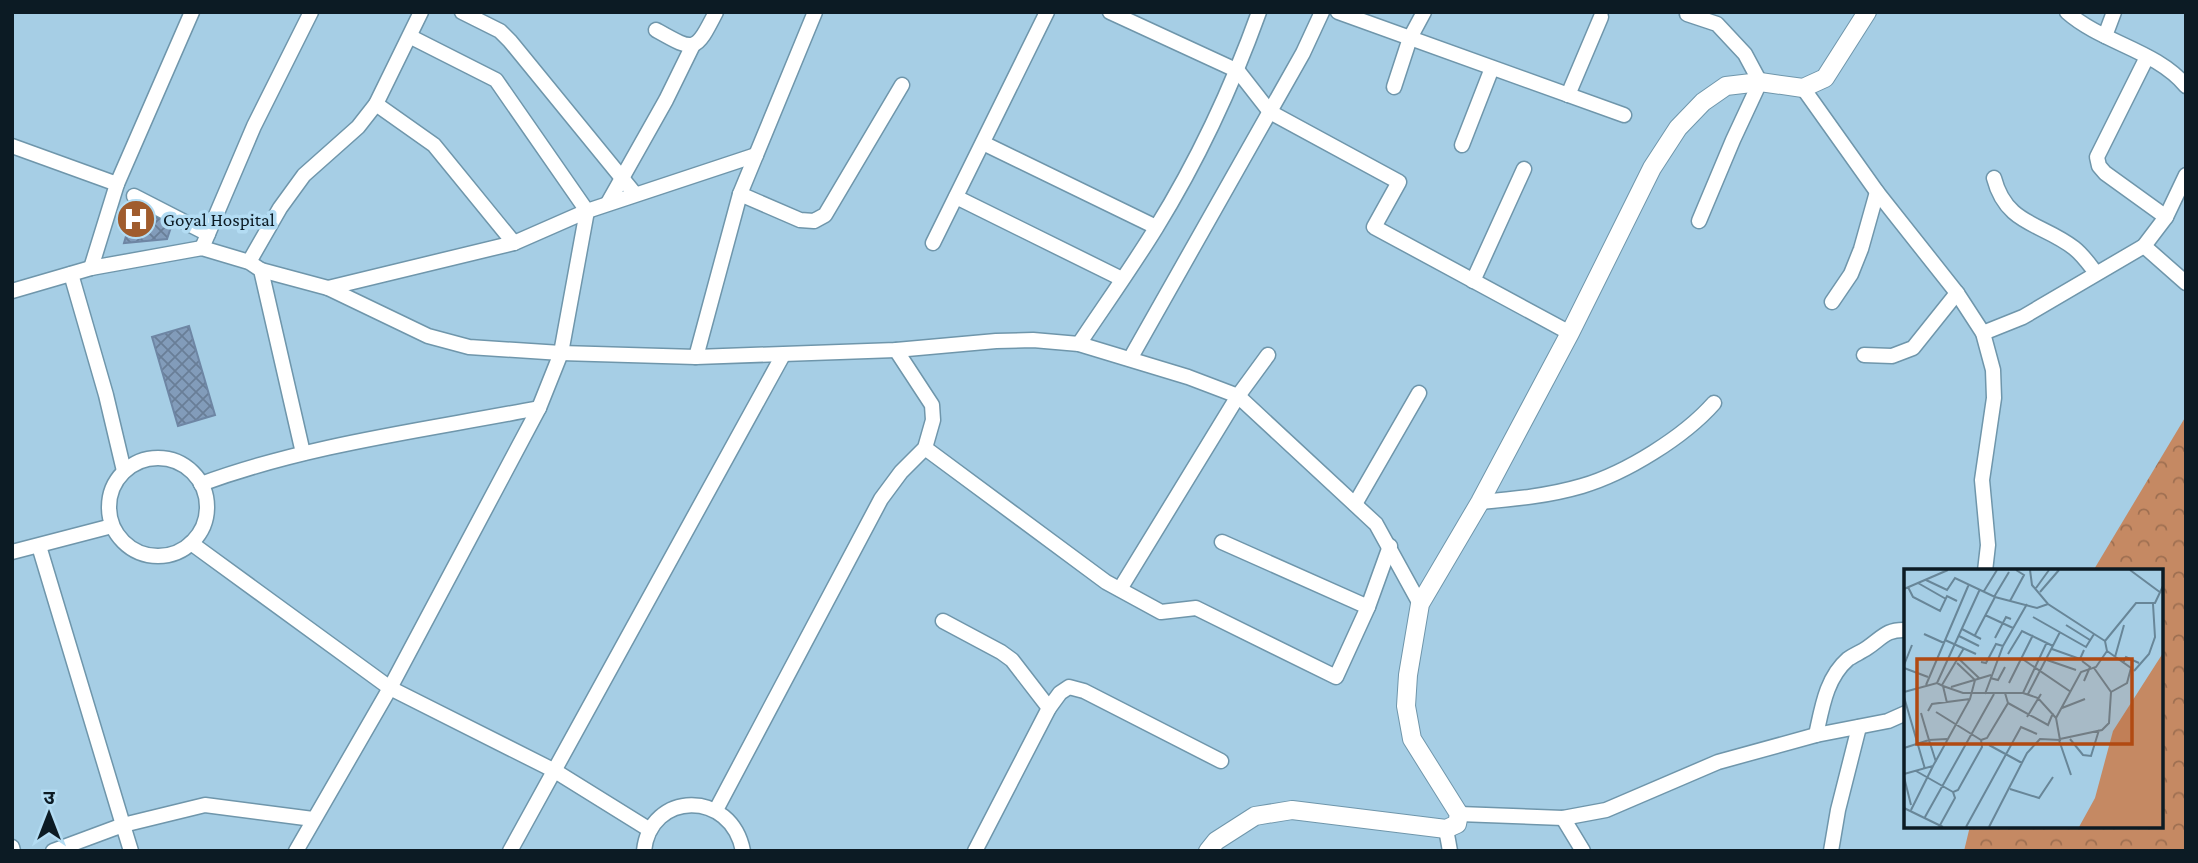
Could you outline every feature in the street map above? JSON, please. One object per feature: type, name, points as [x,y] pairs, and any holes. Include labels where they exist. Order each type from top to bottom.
[{"type":"street","points":[[91,268],[117,184],[192,12]]},
{"type":"street","points":[[202,248],[254,126],[311,12]]},
{"type":"street","points":[[303,453],[255,266],[280,208],[304,175],[358,127],[376,104],[421,12]]},
{"type":"street","points":[[462,12],[500,31],[510,41],[635,194]]},
{"type":"street","points":[[656,30],[682,44],[693,45],[701,42],[716,12]]},
{"type":"street","points":[[696,357],[740,194],[815,12]]},
{"type":"street","points":[[933,243],[1047,12]]},
{"type":"street","points":[[1110,12],[1238,71],[1270,112],[1399,182],[1374,227],[1570,333]]},
{"type":"street","points":[[1079,344],[1156,227],[1205,139],[1238,71],[1259,12]]},
{"type":"street","points":[[1130,359],[1303,53],[1322,12]]},
{"type":"street","points":[[1338,12],[1624,115]]},
{"type":"street","points":[[1394,86],[1410,38],[1424,12]]},
{"type":"street","points":[[1208,851],[1216,841],[1255,816],[1292,810],[1446,829],[1457,824],[1459,814],[1412,739],[1406,706],[1408,675],[1420,604],[1480,502],[1570,333],[1652,168],[1678,128],[1703,102],[1727,86],[1760,82],[1803,88],[1825,78],[1867,12]]},
{"type":"street","points":[[2067,12],[2078,22],[2177,75],[2186,86]]},
{"type":"street","points":[[2105,36],[2114,12]]},
{"type":"street","points":[[1688,15],[1717,24],[1745,54],[1760,82]]},
{"type":"street","points":[[1569,95],[1601,17]]},
{"type":"street","points":[[296,851],[390,688],[539,408],[561,353],[587,211],[496,80],[411,37]]},
{"type":"street","points":[[608,203],[666,100],[693,45]]},
{"type":"street","points":[[2147,57],[2097,157],[2099,166],[2105,173],[2166,217]]},
{"type":"street","points":[[1462,145],[1492,68]]},
{"type":"street","points":[[1699,221],[1760,82]]},
{"type":"street","points":[[740,194],[800,220],[814,221],[825,215],[902,85]]},
{"type":"street","points":[[1803,88],[1877,192],[1957,293],[1983,333],[1993,370],[1994,398],[1982,480],[1987,545],[1985,569]]},
{"type":"street","points":[[376,104],[435,145],[514,243]]},
{"type":"street","points":[[983,143],[1156,227]]},
{"type":"street","points":[[12,146],[117,184]]},
{"type":"street","points":[[328,288],[514,243],[608,203],[756,155]]},
{"type":"street","points":[[1473,281],[1524,169]]},
{"type":"street","points":[[1983,333],[2023,317],[2144,246],[2166,217],[2186,175]]},
{"type":"street","points":[[1994,178],[1998,195],[2006,205],[2047,234],[2072,246],[2096,273]]},
{"type":"street","points":[[1832,302],[1851,274],[1877,192]]},
{"type":"street","points":[[134,196],[208,234]]},
{"type":"street","points":[[956,197],[1122,279]]},
{"type":"street","points":[[2144,246],[2186,283]]},
{"type":"street","points":[[12,291],[91,268],[202,248],[328,288],[428,336],[469,347],[696,357],[783,355],[1021,340],[1079,344],[1188,377],[1238,396],[1376,524],[1420,604]]},
{"type":"street","points":[[71,274],[106,395],[124,471]]},
{"type":"street","points":[[1864,355],[1892,356],[1913,348],[1957,293]]},
{"type":"street","points":[[716,810],[881,499],[901,472],[925,448],[933,420],[932,405],[896,349]]},
{"type":"street","points":[[510,851],[783,355]]},
{"type":"street","points":[[1120,589],[1238,396],[1268,355]]},
{"type":"street","points":[[1355,504],[1419,393]]},
{"type":"street","points":[[1480,502],[1552,494],[1604,478],[1689,427],[1714,402]]},
{"type":"street","points":[[201,484],[239,470],[303,453],[539,408]]},
{"type":"street","points":[[925,448],[1106,582],[1161,612],[1196,608],[1336,677],[1368,607],[1390,546]]},
{"type":"street","points":[[166,458],[180,463],[192,472],[201,484],[206,499],[206,515],[201,531],[191,543],[170,554],[147,555],[126,545],[112,526],[108,511],[109,497],[115,482],[124,471],[136,462],[166,458]]},
{"type":"street","points":[[12,552],[112,526]]},
{"type":"street","points":[[1222,542],[1368,607]]},
{"type":"street","points":[[191,543],[390,688],[555,771],[650,830]]},
{"type":"street","points":[[39,546],[131,851]]},
{"type":"street","points":[[943,621],[1012,660],[1049,708]]},
{"type":"street","points":[[1816,735],[1823,704],[1835,675],[1848,659],[1887,631],[1904,631]]},
{"type":"street","points":[[975,851],[1049,708],[1059,693],[1069,687],[1077,688],[1222,761]]},
{"type":"street","points":[[1459,814],[1563,818],[1606,810],[1717,762],[1816,735],[1888,721],[1904,714]]},
{"type":"street","points":[[1831,851],[1838,810],[1859,727]]},
{"type":"street","points":[[53,851],[123,825],[205,805],[313,819]]},
{"type":"street","points":[[644,851],[650,830],[659,818],[679,807],[701,805],[716,810],[729,820],[738,833],[743,851]]},
{"type":"street","points":[[1563,818],[1583,851]]},
{"type":"street","points":[[1446,829],[1450,851]]},
{"type":"green space","points":[[2186,416],[2186,851],[1964,851],[1970,828],[2163,828],[2163,569],[2094,569]]},
{"type":"building","points":[[134,208],[172,224],[167,239],[124,243]]},
{"type":"building","points":[[189,326],[215,415],[178,426],[152,337]]},
{"type":"place","name":"Goyal Hospital","points":[[136,219]]}]
